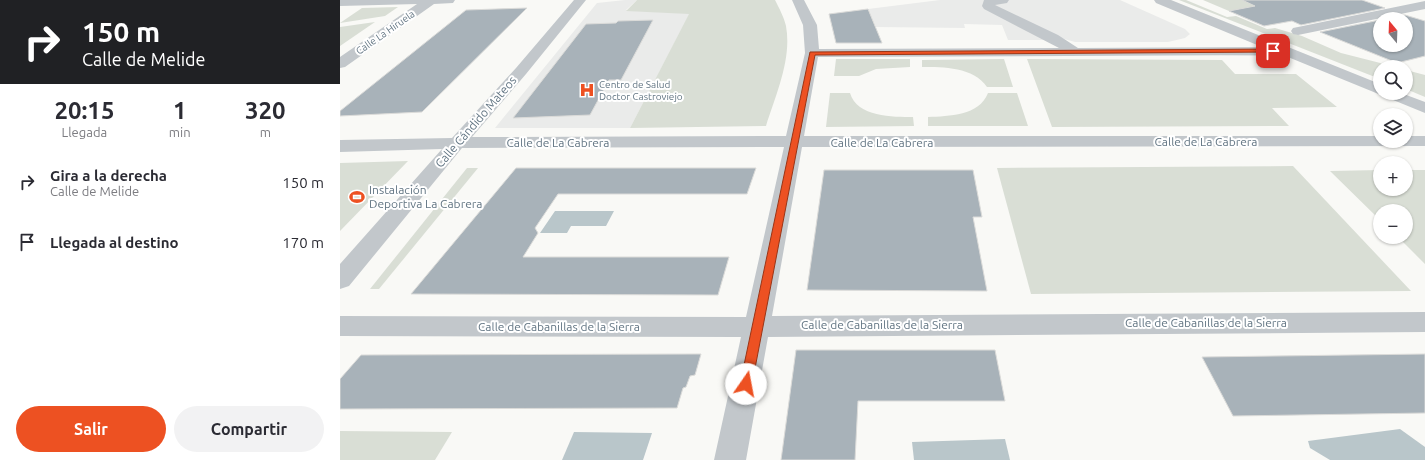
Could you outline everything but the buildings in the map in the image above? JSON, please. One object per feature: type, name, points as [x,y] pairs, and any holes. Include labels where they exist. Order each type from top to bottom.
[{"type":"street","points":[[340,2],[449,0]]},
{"type":"street","name":"Calle Cándido Mateos","points":[[340,280],[456,144],[521,71],[580,0]]},
{"type":"street","points":[[730,460],[812,53],[810,25],[798,0]]},
{"type":"street","points":[[1002,0],[989,2],[988,6],[1053,38],[1076,53]]},
{"type":"street","points":[[1160,0],[1373,87]]},
{"type":"street","name":"Calle La Hiruela","points":[[343,60],[430,1]]},
{"type":"street","points":[[1298,31],[1425,5]]},
{"type":"street","points":[[812,53],[1284,51]]},
{"type":"street","points":[[1405,100],[1425,108]]},
{"type":"street","name":"Calle de La Cabrera","points":[[340,146],[502,142],[794,143],[1425,141]]},
{"type":"street","name":"Calle de Cabanillas de la Sierra","points":[[340,326],[758,327],[1425,322]]},
{"type":"shaded area","name":"Centro de Salud Doctor Castroviejo","points":[[637,0],[626,10],[690,13],[630,128],[495,128],[597,3]]},
{"type":"shaded area","points":[[637,0],[775,0],[786,26],[787,51],[782,76],[766,126],[630,128],[689,14],[626,11]]},
{"type":"shaded area","points":[[940,0],[1120,0],[1185,29],[1190,34],[1185,38],[1168,42],[1075,42],[1057,37],[1046,40],[1008,40],[1002,25],[964,24],[965,28],[876,27],[868,9]]},
{"type":"shaded area","points":[[1179,0],[1186,0],[1227,17],[1236,16],[1267,29],[1275,28],[1302,36],[1341,53],[1373,61],[1373,76]]},
{"type":"shaded area","points":[[1203,0],[1290,0],[1229,11]]},
{"type":"shaded area","points":[[398,7],[385,16],[340,23],[362,8]]},
{"type":"shaded area","points":[[375,22],[340,46],[340,27]]},
{"type":"shaded area","points":[[836,59],[910,59],[910,67],[876,69],[859,76],[834,76]]},
{"type":"shaded area","points":[[1004,59],[1013,87],[987,87],[974,75],[966,72],[948,68],[922,67],[922,60]]},
{"type":"shaded area","points":[[1027,59],[1222,60],[1235,74],[1296,74],[1337,107],[1272,108],[1289,126],[1052,127]]},
{"type":"shaded area","points":[[1413,72],[1425,75],[1425,97],[1413,92]]},
{"type":"shaded area","points":[[830,93],[850,93],[854,101],[860,107],[877,114],[896,117],[913,117],[914,126],[826,127]]},
{"type":"shaded area","points":[[988,93],[1017,93],[1028,126],[928,126],[928,117],[954,115],[971,110],[984,101]]},
{"type":"shaded area","name":"Instalación Deportiva La Cabrera","points":[[408,161],[340,231],[340,163]]},
{"type":"shaded area","points":[[1293,166],[1411,291],[1031,294],[997,168]]},
{"type":"shaded area","points":[[467,168],[478,168],[379,289],[370,289]]},
{"type":"shaded area","points":[[1373,170],[1373,196],[1413,196],[1413,170],[1425,170],[1425,264],[1405,244],[1413,244],[1413,204],[1373,204],[1373,213],[1330,171]]},
{"type":"shaded area","points":[[555,211],[614,211],[606,226],[571,226],[567,233],[540,233]]},
{"type":"shaded area","points":[[1400,429],[1425,447],[1425,460],[1330,460],[1310,448],[1308,441]]},
{"type":"shaded area","points":[[340,431],[452,432],[435,460],[340,460]]},
{"type":"shaded area","points":[[574,432],[652,433],[643,460],[562,460]]},
{"type":"shaded area","points":[[1005,439],[1010,460],[914,460],[912,442]]},
{"type":"place","name":"Centro de Salud Doctor Castroviejo","points":[[587,90]]},
{"type":"place","name":"Instalación Deportiva La Cabrera","points":[[357,197]]},
{"type":"route","points":[[746,384],[812,53],[1273,51]]}]
